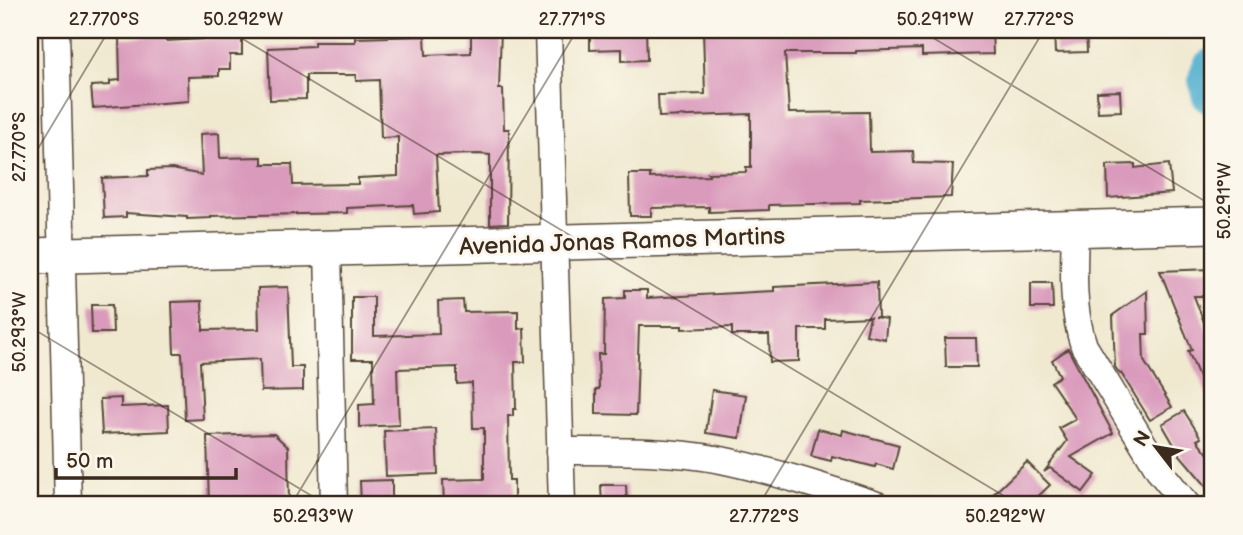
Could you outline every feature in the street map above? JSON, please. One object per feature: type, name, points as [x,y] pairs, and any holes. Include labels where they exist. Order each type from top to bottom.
[{"type":"main road","name":"Avenida Jonas Ramos Martins","points":[[46,256],[1213,225]]},
{"type":"street","points":[[56,30],[46,256],[68,505]]},
{"type":"street","points":[[548,30],[562,505]]},
{"type":"street","points":[[1075,229],[1074,297],[1077,324],[1084,346],[1161,472],[1187,505]]},
{"type":"street","points":[[328,249],[334,505]]},
{"type":"street","points":[[560,451],[644,451],[720,460],[807,482],[877,505]]},
{"type":"building","points":[[471,30],[501,30],[499,89],[503,89],[504,129],[509,129],[508,223],[490,224],[490,155],[479,154],[436,155],[439,212],[414,214],[413,205],[347,208],[347,213],[187,219],[126,213],[126,217],[104,218],[102,178],[148,176],[148,170],[172,169],[202,175],[200,134],[219,133],[220,158],[262,157],[262,164],[292,164],[293,185],[358,184],[358,178],[398,176],[398,137],[381,138],[379,80],[356,81],[356,75],[306,75],[306,99],[270,100],[268,48],[314,46],[314,42],[355,42],[355,38],[425,36],[426,55],[471,53]]},
{"type":"building","points":[[590,30],[646,30],[647,60],[622,61],[622,49],[590,50]]},
{"type":"building","points":[[703,30],[992,30],[993,54],[922,56],[922,49],[785,53],[789,113],[869,112],[870,152],[913,151],[914,163],[953,164],[951,197],[769,205],[769,210],[709,212],[709,207],[651,208],[651,216],[630,216],[629,174],[650,174],[650,178],[709,176],[708,173],[746,172],[746,167],[751,167],[751,114],[659,117],[658,95],[705,94]]},
{"type":"building","points":[[1054,30],[1086,30],[1087,52],[1055,53]]},
{"type":"building","points":[[166,36],[166,41],[242,37],[242,55],[230,55],[230,69],[219,69],[219,76],[188,77],[189,101],[93,108],[91,86],[110,85],[110,81],[120,80],[119,38]]},
{"type":"building","points":[[1120,91],[1121,111],[1098,112],[1097,92]]},
{"type":"building","points":[[1135,164],[1135,168],[1169,164],[1172,193],[1108,198],[1107,165]]},
{"type":"building","points":[[1212,269],[1213,296],[1194,296],[1213,346],[1213,409],[1188,351],[1192,350],[1160,271]]},
{"type":"building","points":[[877,282],[878,317],[874,317],[887,319],[885,339],[866,335],[870,317],[825,319],[825,329],[799,329],[799,361],[770,362],[769,335],[732,335],[732,327],[682,329],[682,326],[639,326],[636,415],[596,414],[596,389],[599,389],[598,354],[604,354],[605,299],[625,298],[625,290],[647,290],[647,298],[774,291],[774,287]]},
{"type":"building","points":[[1031,283],[1052,283],[1053,308],[1031,308]]},
{"type":"building","points":[[288,287],[291,367],[303,367],[303,390],[261,391],[260,359],[200,362],[203,419],[185,420],[182,353],[174,353],[172,302],[202,301],[203,330],[259,329],[258,288]]},
{"type":"building","points":[[1147,291],[1148,334],[1143,334],[1144,361],[1172,407],[1150,420],[1115,367],[1113,315]]},
{"type":"building","points":[[352,297],[374,297],[374,336],[439,334],[438,301],[463,300],[464,312],[518,311],[518,329],[524,328],[525,362],[515,362],[516,409],[513,409],[513,416],[508,416],[509,480],[514,480],[514,505],[444,505],[443,480],[484,479],[484,428],[473,428],[472,383],[457,384],[457,367],[397,369],[399,425],[359,427],[359,405],[374,404],[373,359],[352,359]]},
{"type":"building","points":[[91,305],[112,305],[113,333],[92,333]]},
{"type":"building","points":[[945,338],[976,338],[977,367],[946,367]]},
{"type":"building","points":[[1068,349],[1113,433],[1071,457],[1096,475],[1083,492],[1050,468],[1044,472],[1067,441],[1059,428],[1076,419],[1051,382],[1060,376],[1052,360]]},
{"type":"building","points":[[712,390],[746,395],[740,438],[706,433]]},
{"type":"building","points":[[121,398],[121,407],[168,405],[169,431],[102,434],[100,399]]},
{"type":"building","points":[[1184,411],[1201,438],[1197,440],[1213,460],[1213,494],[1180,455],[1162,424]]},
{"type":"building","points":[[436,429],[438,474],[386,476],[384,431]]},
{"type":"building","points":[[818,429],[842,435],[843,430],[899,445],[893,469],[832,456],[831,461],[811,456]]},
{"type":"building","points":[[274,434],[288,447],[289,505],[209,505],[207,436]]},
{"type":"building","points":[[1027,462],[1050,485],[1029,505],[982,505]]},
{"type":"building","points":[[392,480],[392,505],[361,505],[360,481]]},
{"type":"building","points":[[601,485],[626,485],[627,505],[602,505]]},
{"type":"waterway","points":[[1213,70],[1210,79],[1213,93]]}]
